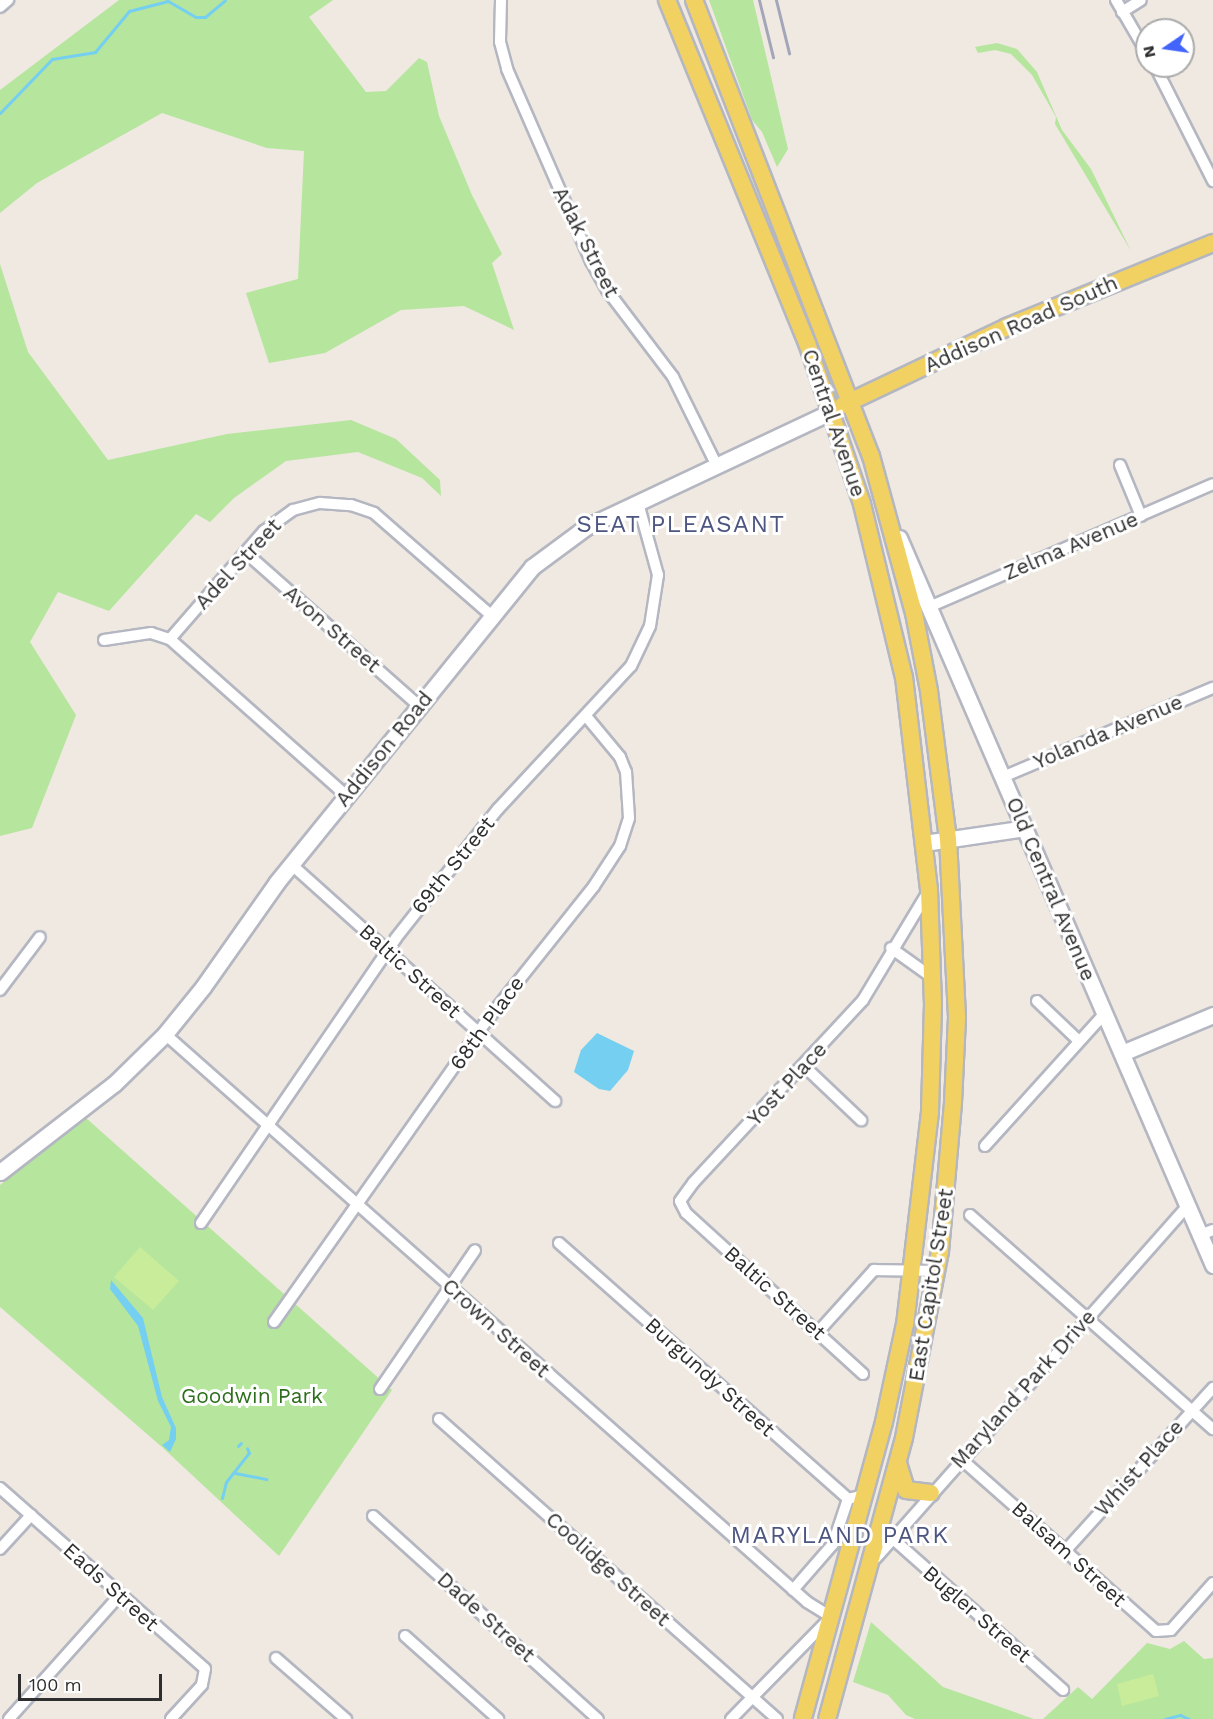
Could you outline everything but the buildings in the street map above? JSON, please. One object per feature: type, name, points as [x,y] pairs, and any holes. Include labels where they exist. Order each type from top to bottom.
[{"type":"main road","name":"Central Avenue","points":[[667,0],[832,411],[892,618],[911,723],[924,843]]},
{"type":"main road","name":"Central Avenue","points":[[694,0],[853,401],[887,513],[929,691],[948,839]]},
{"type":"main road","points":[[724,146],[743,170],[759,203],[778,210]]},
{"type":"main road","name":"Addison Road South","points":[[832,411],[1007,327],[1213,243]]},
{"type":"main road","name":"Addison Road","points":[[0,1172],[114,1084],[165,1034],[291,864],[491,615],[550,552],[586,527],[832,411]]},
{"type":"main road","name":"Old Central Avenue","points":[[887,513],[1188,1205],[1207,1233],[1213,1265]]},
{"type":"main road","points":[[924,843],[1025,828]]},
{"type":"main road","name":"East Capitol Street","points":[[827,1719],[897,1462],[937,1271],[948,1182],[957,1018],[948,839]]},
{"type":"main road","name":"East Capitol Street","points":[[803,1719],[831,1617],[856,1497],[892,1386],[913,1269],[930,1112],[933,978],[929,890],[924,843]]},
{"type":"main road","points":[[1122,1053],[1213,1015]]},
{"type":"main road","points":[[897,1462],[906,1490],[931,1493]]},
{"type":"street","points":[[0,7],[8,0]]},
{"type":"street","name":"Adak Street","points":[[501,0],[500,42],[507,69],[591,261],[622,309],[673,377],[717,466]]},
{"type":"street","points":[[1116,0],[1135,33]]},
{"type":"street","points":[[1122,12],[1141,0]]},
{"type":"street","points":[[1161,78],[1213,181]]},
{"type":"street","points":[[1120,465],[1141,516]]},
{"type":"street","name":"Zelma Avenue","points":[[929,607],[1213,484]]},
{"type":"street","name":"Adel Street","points":[[170,639],[274,522],[293,510],[320,503],[351,505],[382,519],[491,615]]},
{"type":"street","name":"69th Street","points":[[201,1223],[387,950],[476,834],[631,666],[655,609],[657,562],[638,503]]},
{"type":"street","name":"Avon Street","points":[[245,552],[419,706]]},
{"type":"street","points":[[104,640],[151,633],[170,639],[347,796]]},
{"type":"street","name":"Yolanda Avenue","points":[[1003,777],[1213,688]]},
{"type":"street","name":"68th Place","points":[[274,1322],[361,1204],[478,1033],[594,886],[625,834],[630,801],[626,772],[614,749],[586,716]]},
{"type":"street","name":"Baltic Street","points":[[291,864],[555,1101]]},
{"type":"street","name":"Yost Place","points":[[686,1214],[680,1202],[693,1183],[863,1000],[891,948],[929,890]]},
{"type":"street","points":[[0,990],[40,937]]},
{"type":"street","points":[[891,948],[933,978]]},
{"type":"street","points":[[1037,1001],[1078,1040]]},
{"type":"street","points":[[985,1146],[1078,1040],[1105,1013]]},
{"type":"street","name":"Crown Street","points":[[165,1034],[270,1123],[793,1590],[831,1617]]},
{"type":"street","points":[[804,1066],[861,1120]]},
{"type":"street","name":"Maryland Park Drive","points":[[865,1578],[892,1538],[1188,1205]]},
{"type":"street","name":"Baltic Street","points":[[686,1214],[863,1374]]},
{"type":"street","points":[[970,1215],[1213,1429]]},
{"type":"street","name":"Burgundy Street","points":[[559,1243],[856,1497]]},
{"type":"street","points":[[380,1389],[452,1287],[475,1250]]},
{"type":"street","points":[[818,1332],[874,1270],[937,1271]]},
{"type":"street","name":"Whist Place","points":[[1066,1550],[1213,1388]]},
{"type":"street","name":"Coolidge Street","points":[[439,1419],[777,1719]]},
{"type":"street","name":"Balsam Street","points":[[961,1459],[1156,1631],[1169,1631],[1213,1583]]},
{"type":"street","name":"Eads Street","points":[[0,1488],[205,1669],[206,1677],[171,1719]]},
{"type":"street","points":[[793,1590],[833,1544],[856,1497]]},
{"type":"street","points":[[0,1549],[31,1515]]},
{"type":"street","name":"Dade Street","points":[[373,1516],[598,1719]]},
{"type":"street","name":"Bugler Street","points":[[892,1538],[1063,1690]]},
{"type":"street","points":[[9,1719],[120,1595]]},
{"type":"street","points":[[731,1719],[831,1617]]},
{"type":"street","points":[[405,1636],[498,1719]]},
{"type":"street","points":[[276,1658],[346,1719]]},
{"type":"green space","points":[[119,0],[333,0],[309,17],[366,92],[386,91],[419,58],[427,62],[439,116],[472,195],[502,254],[492,263],[514,330],[464,306],[401,310],[325,353],[269,363],[246,293],[298,279],[304,151],[267,148],[162,113],[37,183],[0,213],[0,90]]},
{"type":"green space","points":[[709,0],[753,0],[788,149],[777,167],[762,132],[752,120]]},
{"type":"green space","points":[[997,43],[1017,49],[1037,72],[1062,130],[1091,169],[1131,251],[1055,124],[1056,117],[1032,75],[1011,54],[995,50],[978,53],[975,47]]},
{"type":"green space","points":[[0,264],[28,352],[108,460],[227,434],[351,420],[396,439],[440,480],[441,496],[422,478],[358,452],[286,461],[234,498],[210,522],[196,514],[109,611],[58,592],[30,642],[76,715],[32,828],[0,836]]},
{"type":"green space","name":"Goodwin Park","points":[[86,1118],[392,1390],[279,1556],[162,1447],[0,1307],[0,1185]]},
{"type":"green space","points":[[140,1247],[179,1281],[153,1310],[114,1277]]},
{"type":"green space","points":[[871,1622],[943,1687],[1034,1719],[915,1719],[906,1715],[888,1695],[853,1682]]},
{"type":"green space","points":[[1184,1641],[1204,1659],[1213,1658],[1213,1719],[1043,1719],[1078,1687],[1092,1699],[1147,1643],[1170,1649]]},
{"type":"green space","points":[[1153,1674],[1159,1696],[1122,1706],[1117,1684]]},
{"type":"water","points":[[597,1033],[634,1051],[628,1070],[610,1091],[599,1089],[574,1072],[581,1050]]},
{"type":"water","points":[[111,1280],[143,1318],[162,1397],[176,1428],[176,1439],[170,1452],[162,1445],[169,1440],[171,1427],[158,1401],[138,1326],[110,1289]]},
{"type":"waterway","points":[[0,113],[52,59],[95,52],[129,11],[168,1],[196,17],[205,17],[225,0]]},
{"type":"waterway","points":[[238,1446],[241,1443]]},
{"type":"waterway","points":[[222,1498],[226,1482],[249,1453],[247,1448]]},
{"type":"waterway","points":[[235,1473],[266,1479]]},
{"type":"waterway","points":[[1165,1719],[1180,1715],[1189,1719]]},
{"type":"railway","points":[[759,0],[773,57]]},
{"type":"railway","points":[[776,0],[789,53]]},
{"type":"district","name":"SEAT PLEASANT","points":[[681,525]]},
{"type":"district","name":"MARYLAND PARK","points":[[840,1536]]}]
